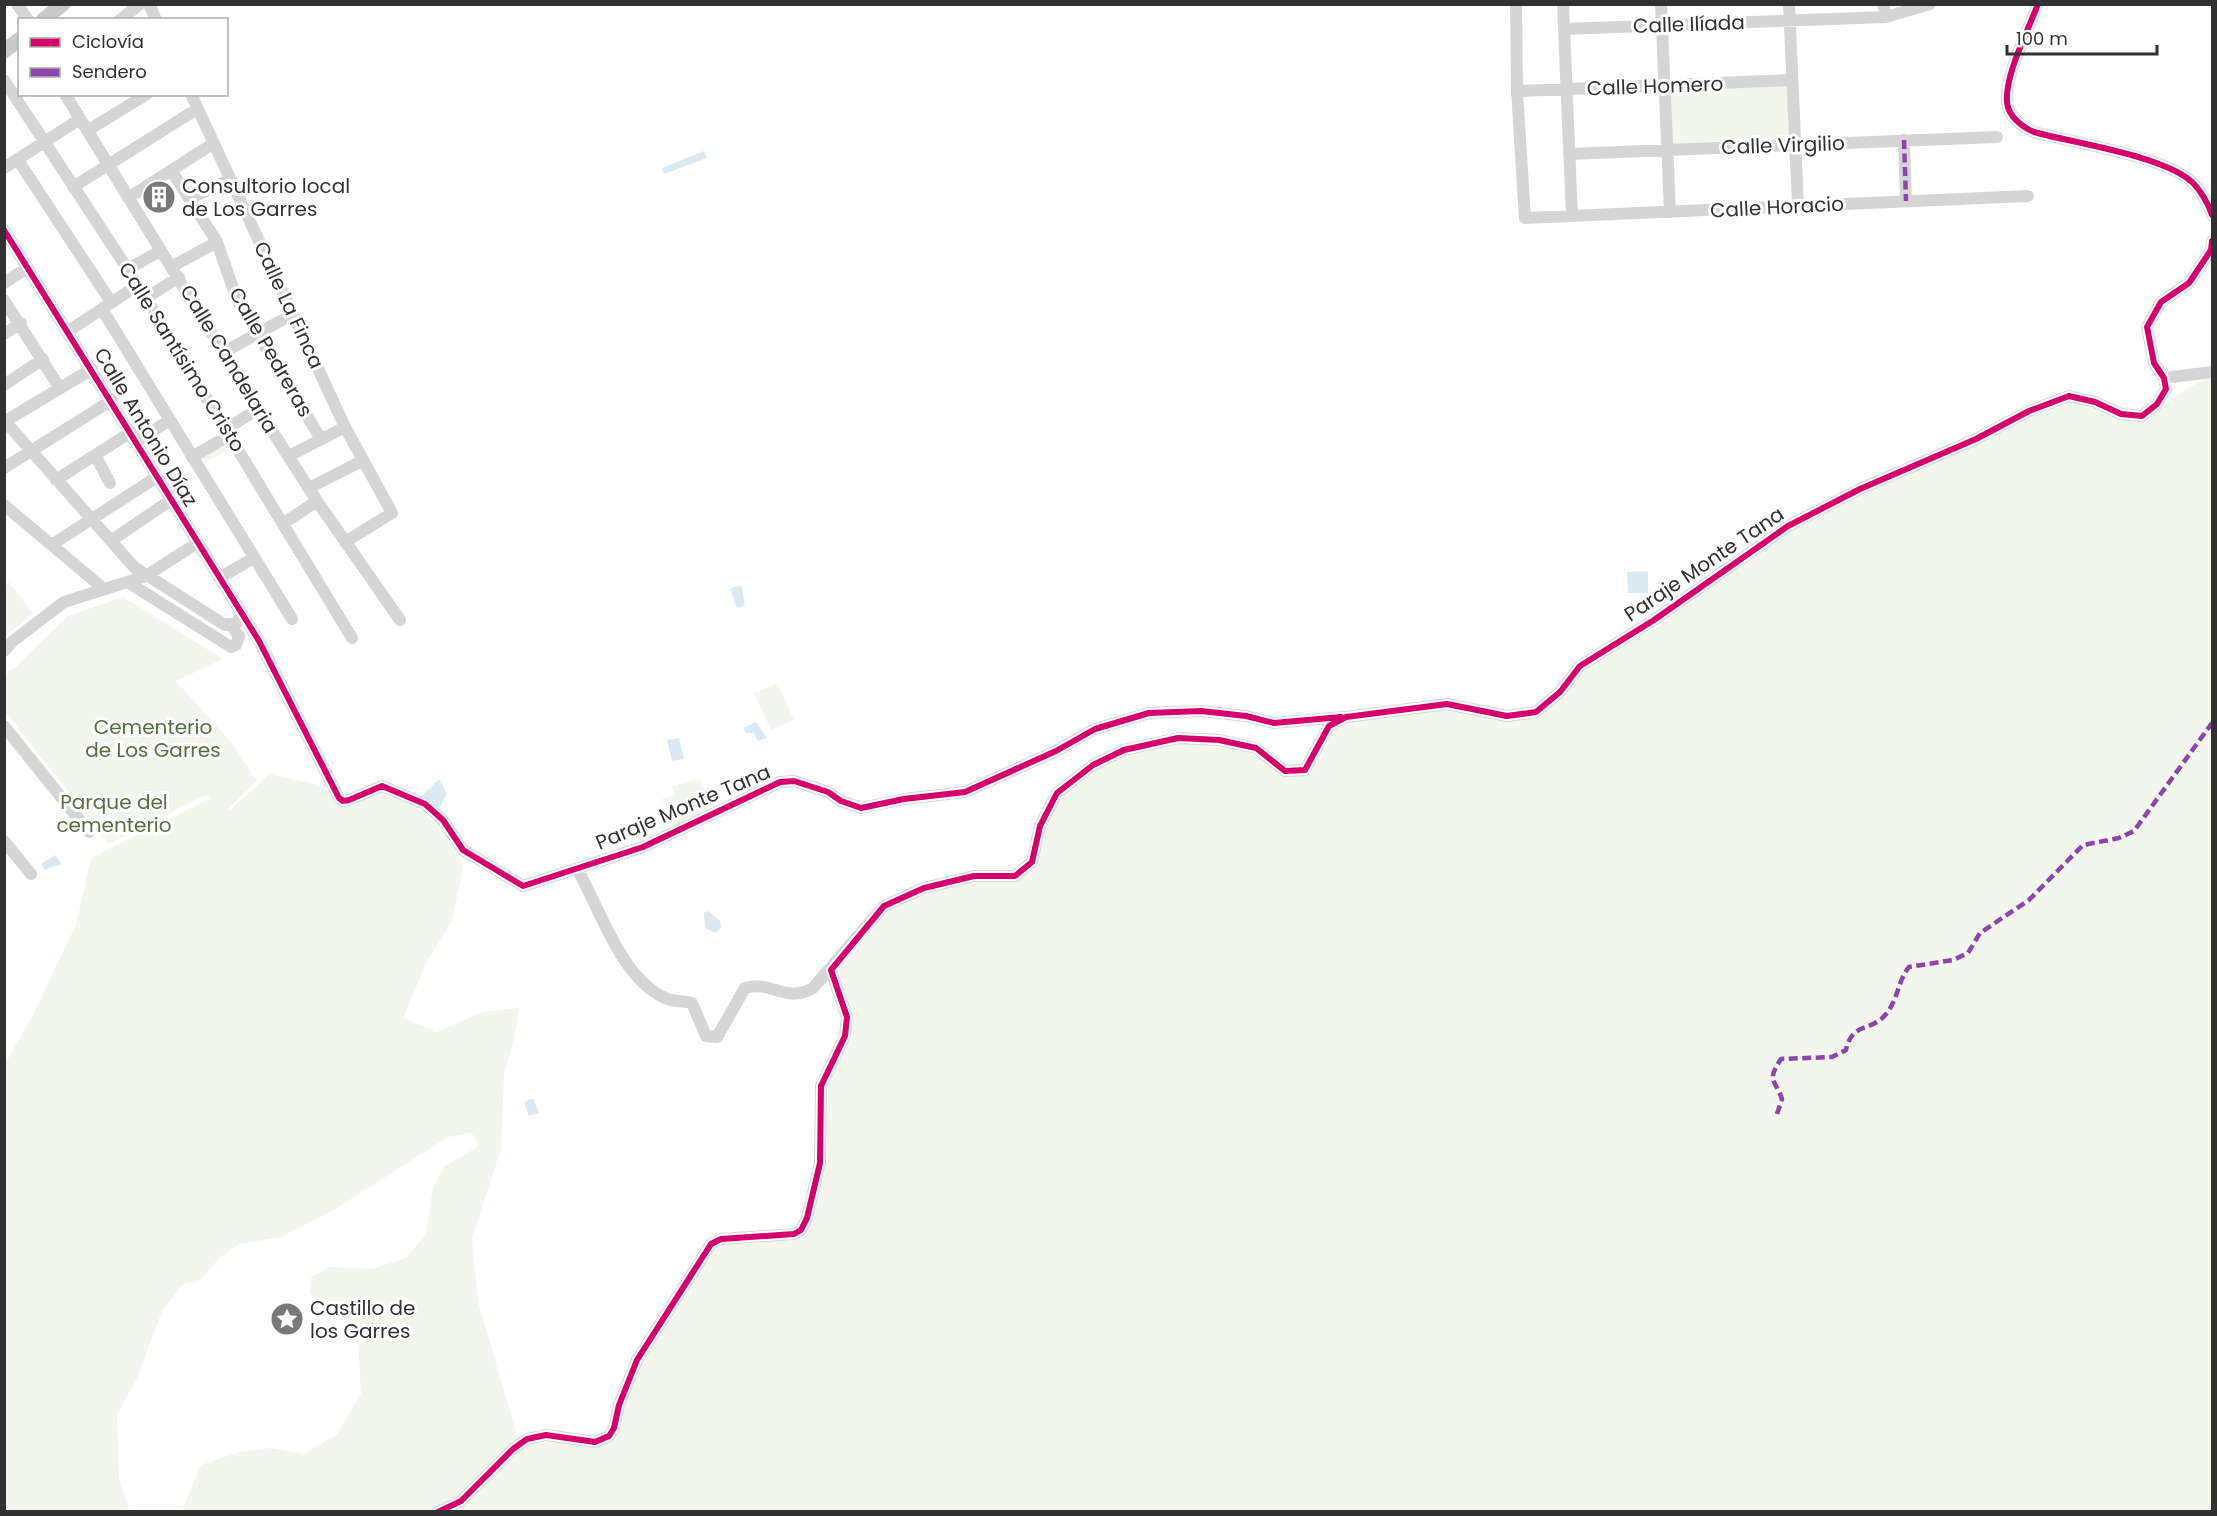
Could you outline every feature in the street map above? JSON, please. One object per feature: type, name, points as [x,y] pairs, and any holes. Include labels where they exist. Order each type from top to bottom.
[{"type":"main road","points":[[46,18],[63,4]]},
{"type":"main road","points":[[4,51],[18,40]]},
{"type":"street","points":[[17,4],[27,18]]},
{"type":"street","points":[[122,18],[140,4]]},
{"type":"street","points":[[148,4],[155,18]]},
{"type":"street","points":[[1516,4],[1517,92]]},
{"type":"street","points":[[1563,4],[1572,216]]},
{"type":"street","points":[[1661,4],[1670,212]]},
{"type":"street","points":[[1789,4],[1798,206]]},
{"type":"street","name":"Calle Ilíada","points":[[1564,29],[1790,20],[1930,4]]},
{"type":"street","points":[[2037,4],[2011,76],[2007,103],[2015,119],[2023,128],[2034,132],[2168,168],[2193,182],[2212,215]]},
{"type":"street","name":"Calle Santísimo Cristo","points":[[4,80],[18,95]]},
{"type":"street","name":"Calle Homero","points":[[1517,92],[1792,80]]},
{"type":"street","name":"Calle Horacio","points":[[1517,92],[1525,218],[2028,196]]},
{"type":"street","points":[[4,106],[19,96]]},
{"type":"street","name":"Calle Santísimo Cristo","points":[[19,96],[44,141],[128,269],[284,523],[352,639]]},
{"type":"street","points":[[87,131],[144,96]]},
{"type":"street","name":"Calle La Finca","points":[[191,96],[345,427],[392,513],[345,542]]},
{"type":"street","name":"Calle Candelaria","points":[[71,97],[87,131],[258,409],[317,501],[400,620]]},
{"type":"street","points":[[73,187],[107,163],[197,109]]},
{"type":"street","points":[[4,168],[80,119]]},
{"type":"street","name":"Calle Virgilio","points":[[1569,154],[1997,137]]},
{"type":"street","points":[[1904,140],[1906,201]]},
{"type":"street","points":[[128,198],[214,143]]},
{"type":"street","points":[[18,160],[107,306],[192,457],[292,619]]},
{"type":"street","name":"Calle Pedreras","points":[[171,170],[217,242],[237,300],[321,439]]},
{"type":"street","points":[[191,198],[231,179]]},
{"type":"street","name":"Calle Antonio Díaz","points":[[4,230],[112,400],[256,638],[339,798]]},
{"type":"street","points":[[146,298],[175,272],[217,242]]},
{"type":"street","points":[[2212,242],[2211,250],[2190,283],[2161,302],[2147,327],[2154,363],[2164,378],[2212,372]]},
{"type":"street","points":[[128,269],[160,251]]},
{"type":"street","points":[[4,283],[27,268]]},
{"type":"street","points":[[67,332],[138,285]]},
{"type":"street","points":[[4,300],[21,323],[59,387]]},
{"type":"street","points":[[224,352],[256,332],[292,314]]},
{"type":"street","points":[[4,334],[21,323]]},
{"type":"street","points":[[4,385],[43,358]]},
{"type":"street","points":[[92,369],[5,421],[134,567],[225,626],[237,623],[241,613]]},
{"type":"street","name":"Paraje Monte Tana","points":[[339,798],[343,801],[349,800],[382,786],[425,804],[443,820],[463,850],[523,886],[643,847],[780,782],[795,781],[861,808],[904,799],[965,792],[1095,729],[1149,713],[1202,711],[1245,716],[1274,723],[1330,716],[1346,717],[1447,704],[1507,716],[1536,712],[1560,692],[1580,666],[1654,620],[1788,526],[1860,489],[1976,439],[2029,411],[2069,396],[2095,402],[2121,414],[2142,416],[2157,404],[2166,389],[2164,378]]},
{"type":"street","points":[[4,468],[112,400]]},
{"type":"street","points":[[192,457],[258,409]]},
{"type":"street","points":[[56,480],[95,455],[170,420]]},
{"type":"street","points":[[289,456],[345,427]]},
{"type":"street","points":[[95,455],[110,483]]},
{"type":"street","points":[[309,488],[362,461]]},
{"type":"street","points":[[53,544],[157,477]]},
{"type":"street","points":[[112,540],[171,500]]},
{"type":"street","points":[[284,523],[317,501]]},
{"type":"street","points":[[4,505],[104,589]]},
{"type":"street","points":[[4,651],[13,641],[64,602],[146,576],[197,543]]},
{"type":"street","points":[[219,578],[254,558]]},
{"type":"street","points":[[129,583],[222,644],[231,647],[239,642],[256,638]]},
{"type":"street","points":[[231,625],[239,636],[239,642]]},
{"type":"street","name":"Paraje Monte Tana","points":[[578,869],[626,962],[653,990],[666,999],[692,1003],[706,1036],[717,1037],[745,988],[755,985],[797,995],[813,988],[831,970],[884,906],[924,888],[974,876],[1015,876],[1032,862],[1040,826],[1057,793],[1093,765],[1124,750],[1178,738],[1219,740],[1256,748],[1285,771],[1305,770],[1329,726],[1346,717]]},
{"type":"street","points":[[4,726],[89,832]]},
{"type":"street","points":[[4,841],[31,874]]},
{"type":"street","points":[[438,1512],[461,1501],[513,1449],[527,1439],[546,1435],[595,1442],[609,1436],[614,1428],[619,1405],[637,1360],[711,1244],[721,1239],[776,1237],[801,1230],[815,1193],[820,1163],[821,1086],[845,1036],[847,1017],[831,970]]},
{"type":"green space","points":[[1792,80],[1796,145],[1667,150],[1664,85]]},
{"type":"green space","points":[[2212,378],[2212,1511],[182,1511],[201,1465],[239,1452],[271,1448],[304,1454],[337,1434],[361,1394],[358,1339],[352,1323],[353,1319],[310,1294],[311,1277],[329,1267],[372,1269],[406,1258],[426,1234],[433,1187],[445,1166],[479,1146],[472,1133],[448,1137],[332,1211],[281,1237],[239,1244],[219,1258],[201,1280],[182,1285],[162,1311],[137,1378],[117,1415],[119,1478],[129,1511],[5,1511],[5,1064],[32,1017],[76,924],[91,858],[211,798],[206,795],[109,844],[5,711],[5,684],[8,671],[17,666],[68,616],[123,597],[223,659],[176,681],[232,743],[257,781],[228,809],[230,810],[270,774],[319,785],[348,803],[380,793],[409,802],[450,834],[463,867],[452,921],[428,959],[403,1018],[437,1032],[482,1012],[519,1008],[513,1044],[504,1074],[501,1149],[472,1238],[478,1302],[521,1449],[536,1442],[604,1442],[638,1371],[708,1255],[722,1245],[797,1240],[808,1230],[828,1157],[825,1129],[827,1088],[837,1061],[851,1039],[853,1021],[839,970],[852,950],[879,920],[910,900],[948,888],[1010,877],[1034,870],[1045,819],[1062,796],[1096,769],[1125,755],[1161,743],[1233,745],[1291,775],[1312,772],[1336,727],[1356,720],[1439,708],[1525,717],[1589,664],[1659,626],[1788,530],[1843,500],[2056,403],[2074,401],[2116,418],[2131,419],[2153,412],[2190,387]]},
{"type":"green space","points":[[227,443],[230,448],[205,463],[201,458]]},
{"type":"green space","points":[[9,582],[33,614],[5,636],[5,586]]},
{"type":"green space","points":[[777,683],[794,720],[771,730],[754,693]]},
{"type":"green space","points":[[700,779],[712,808],[674,828],[662,799],[675,795],[672,786]]},
{"type":"shaded area","points":[[704,151],[707,158],[664,174],[662,168]]},
{"type":"shaded area","points":[[1648,571],[1648,593],[1628,593],[1627,572]]},
{"type":"shaded area","points":[[741,585],[745,605],[737,608],[730,589]]},
{"type":"shaded area","points":[[756,722],[767,738],[758,741],[754,733],[746,733],[743,728]]},
{"type":"shaded area","points":[[679,738],[684,759],[672,761],[667,740]]},
{"type":"shaded area","points":[[439,779],[447,794],[439,808],[422,796]]},
{"type":"shaded area","points":[[55,855],[61,864],[45,870],[41,864]]},
{"type":"shaded area","points":[[708,911],[720,921],[721,928],[716,933],[705,928],[704,912]]},
{"type":"shaded area","points":[[533,1098],[539,1113],[529,1116],[524,1102]]},
{"type":"marked path","points":[[1904,140],[1906,201]]},
{"type":"marked path","points":[[1777,1114],[1782,1099],[1773,1076],[1781,1059],[1832,1057],[1846,1050],[1849,1041],[1857,1031],[1874,1024],[1886,1014],[1909,967],[1953,960],[1968,953],[1980,933],[2029,900],[2083,845],[2119,838],[2134,831],[2212,723]]},
{"type":"cycle path","points":[[2038,4],[2018,53],[2007,91],[2008,107],[2013,116],[2020,124],[2034,132],[2162,165],[2193,183],[2207,203],[2212,215]]},
{"type":"cycle path","points":[[4,230],[259,641],[339,798],[343,801],[349,800],[382,786],[425,804],[443,820],[463,850],[523,886],[643,847],[780,782],[794,781],[828,792],[841,801],[861,808],[904,799],[965,792],[1056,751],[1095,729],[1149,713],[1201,711],[1246,716],[1274,723],[1341,717]]},
{"type":"cycle path","points":[[438,1512],[461,1501],[513,1449],[527,1439],[546,1435],[595,1442],[609,1436],[614,1428],[619,1405],[637,1360],[711,1244],[721,1239],[794,1234],[801,1230],[807,1218],[820,1163],[821,1086],[845,1036],[847,1017],[831,970],[884,906],[924,888],[974,876],[1015,876],[1032,862],[1040,826],[1057,793],[1093,765],[1124,750],[1178,738],[1219,740],[1256,748],[1285,771],[1305,770],[1329,726],[1346,717],[1447,704],[1507,716],[1536,712],[1560,692],[1580,666],[1654,620],[1788,526],[1860,489],[1976,439],[2029,411],[2069,396],[2095,402],[2121,414],[2142,416],[2157,404],[2166,389],[2164,378],[2154,363],[2147,327],[2161,302],[2189,283],[2211,250],[2212,241]]},
{"type":"place","name":"Consultorio local de Los Garres","points":[[159,197]]},
{"type":"place","name":"Castillo de los Garres","points":[[287,1319]]},
{"type":"park label","name":"Cementerio de Los Garres","points":[[153,738]]},
{"type":"park label","name":"Parque del cementerio","points":[[114,814]]}]
